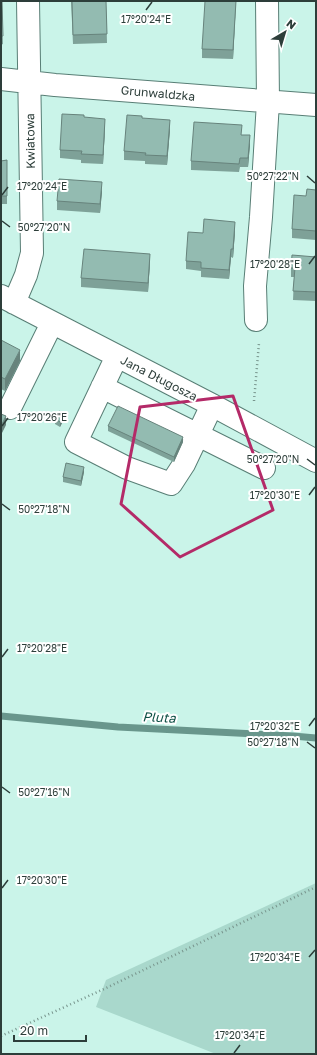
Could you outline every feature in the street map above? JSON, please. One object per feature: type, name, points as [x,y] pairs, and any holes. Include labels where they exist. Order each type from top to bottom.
[{"type":"street","name":"Kwiatowa","points":[[7,299],[26,275],[32,253],[28,1]]},
{"type":"street","points":[[256,320],[255,286],[268,102],[267,1]]},
{"type":"street","name":"Grunwaldzka","points":[[1,79],[55,85],[316,105]]},
{"type":"street","name":"Jana Długosza","points":[[7,299],[212,405],[316,461]]},
{"type":"street","points":[[10,408],[52,323]]},
{"type":"street","points":[[117,356],[76,442],[127,468],[171,484],[184,464],[212,405]]},
{"type":"street","points":[[102,387],[264,468]]},
{"type":"path","points":[[251,426],[259,345],[256,320]]},
{"type":"path","points":[[1,1036],[104,989],[316,887]]},
{"type":"highlighted area","points":[[233,396],[273,510],[180,557],[121,504],[140,407]]},
{"type":"green space","points":[[316,883],[316,1054],[216,1054],[96,1007],[106,980]]},
{"type":"building","points":[[2,1],[3,36],[1,36]]},
{"type":"building","points":[[72,1],[106,1],[107,34],[73,35]]},
{"type":"building","points":[[205,1],[236,1],[233,50],[202,49]]},
{"type":"building","points":[[62,114],[84,115],[84,117],[105,119],[103,155],[81,154],[82,151],[60,150]]},
{"type":"building","points":[[127,115],[142,116],[142,118],[170,120],[167,156],[145,155],[146,153],[124,151]]},
{"type":"building","points":[[194,122],[242,125],[241,135],[250,135],[248,158],[240,158],[239,164],[191,161]]},
{"type":"building","points":[[7,160],[7,196],[1,196],[1,161]]},
{"type":"building","points":[[59,179],[102,182],[100,204],[57,201]]},
{"type":"building","points":[[307,189],[316,190],[316,231],[292,229],[294,195],[306,196]]},
{"type":"building","points":[[204,219],[235,222],[233,249],[231,249],[229,270],[201,268],[201,262],[186,261],[188,232],[203,233]]},
{"type":"building","points":[[84,249],[150,254],[148,283],[81,278]]},
{"type":"building","points":[[292,255],[316,257],[316,292],[293,291],[295,268],[291,268]]},
{"type":"building","points":[[1,340],[20,350],[5,379],[1,377]]},
{"type":"building","points":[[118,406],[183,437],[174,457],[108,426]]},
{"type":"building","points":[[59,411],[64,414],[60,422],[55,419]]},
{"type":"building","points":[[1,414],[6,416],[1,426]]},
{"type":"building","points":[[66,463],[84,467],[81,481],[63,477]]},
{"type":"waterway","name":"Pluta","points":[[1,716],[118,727],[316,738]]}]
